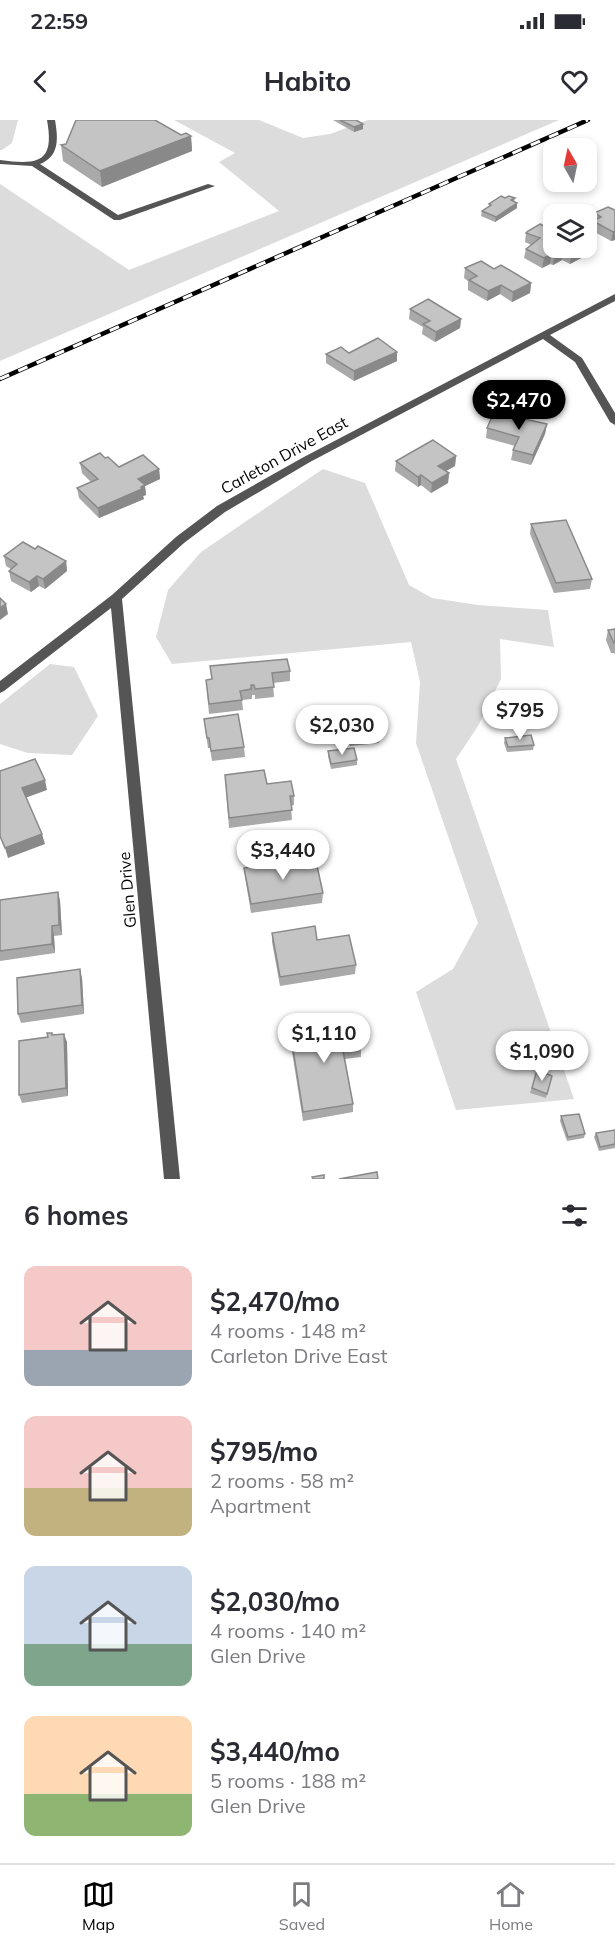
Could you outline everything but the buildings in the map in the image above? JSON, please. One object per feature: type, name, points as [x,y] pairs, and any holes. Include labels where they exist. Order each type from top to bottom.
[{"type":"street","points":[[0,162],[34,165],[43,163],[49,158],[53,148],[55,136],[51,120]]},
{"type":"street","points":[[34,165],[117,218],[211,186]]},
{"type":"street","name":"Carleton Drive East","points":[[0,688],[116,598],[180,540],[221,509],[306,460],[615,297]]},
{"type":"street","points":[[544,335],[579,360],[615,422]]},
{"type":"street","name":"Glen Drive","points":[[116,598],[172,1179]]},
{"type":"shaded area","points":[[0,120],[18,120],[12,143],[2,150],[0,150]]},
{"type":"shaded area","points":[[174,120],[259,120],[303,138],[330,134],[368,120],[559,120],[0,361],[0,184],[129,270],[279,211],[219,162],[235,153]]},
{"type":"shaded area","points":[[323,469],[365,483],[409,585],[432,598],[478,605],[548,610],[554,647],[500,639],[501,679],[478,726],[456,759],[574,1099],[456,1110],[416,992],[453,969],[478,923],[416,743],[420,682],[411,642],[172,664],[156,637],[168,590],[201,552]]},
{"type":"shaded area","points":[[50,664],[74,667],[98,716],[72,755],[28,753],[0,744],[0,704]]},
{"type":"railway","points":[[0,379],[588,120]]}]
